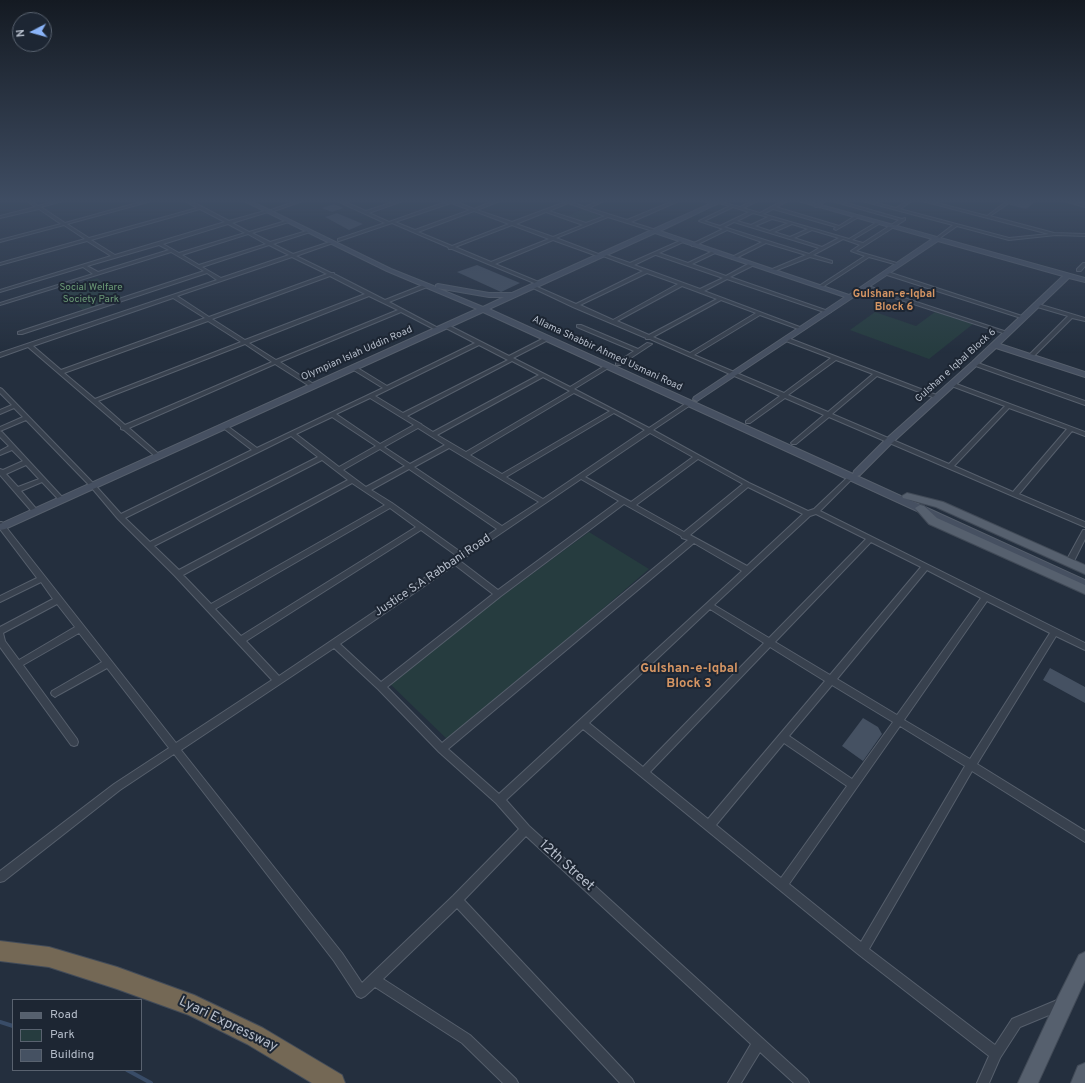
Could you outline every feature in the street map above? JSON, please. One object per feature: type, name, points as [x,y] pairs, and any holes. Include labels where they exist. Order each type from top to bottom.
[{"type":"highway","name":"Lyari Expressway","points":[[0,951],[49,957],[117,978],[194,1006],[256,1036],[334,1083]]},
{"type":"main road","points":[[907,496],[939,504],[1085,570]]},
{"type":"main road","points":[[920,508],[933,520],[1085,590]]},
{"type":"main road","points":[[1028,1083],[1064,1003],[1085,961]]},
{"type":"main road","points":[[1080,1083],[1085,1073]]},
{"type":"street","points":[[0,264],[46,252]]},
{"type":"street","points":[[108,252],[115,256]]},
{"type":"street","points":[[0,291],[130,252]]},
{"type":"street","points":[[0,304],[169,252]]},
{"type":"street","points":[[172,252],[221,280]]},
{"type":"street","points":[[178,255],[190,252]]},
{"type":"street","points":[[198,267],[245,252]]},
{"type":"street","points":[[285,252],[438,329]]},
{"type":"street","points":[[0,355],[303,252]]},
{"type":"street","name":"Allama Shabbir Ahmed Usmani Road","points":[[356,252],[425,286],[487,308],[608,366],[748,422],[794,443],[920,508],[960,524]]},
{"type":"street","name":"Allama Shabbir Ahmed Usmani Road","points":[[359,252],[618,364],[854,475],[907,496],[960,524]]},
{"type":"street","points":[[459,252],[491,264],[575,306],[648,338],[1085,525]]},
{"type":"street","points":[[491,264],[522,252]]},
{"type":"street","points":[[589,252],[803,329]]},
{"type":"street","name":"Olympian Islah Uddin Road","points":[[1,526],[36,512],[611,252]]},
{"type":"street","points":[[630,265],[662,252]]},
{"type":"street","points":[[690,264],[714,252],[850,297]]},
{"type":"street","points":[[733,258],[746,252]]},
{"type":"street","points":[[799,252],[831,262]]},
{"type":"street","points":[[772,271],[816,252]]},
{"type":"street","points":[[855,252],[898,264]]},
{"type":"street","points":[[694,401],[788,340],[917,252]]},
{"type":"street","points":[[983,252],[1085,280]]},
{"type":"street","points":[[657,254],[829,312]]},
{"type":"street","points":[[821,287],[869,256]]},
{"type":"street","points":[[701,291],[752,264]]},
{"type":"street","points":[[1079,270],[1085,264]]},
{"type":"street","points":[[84,266],[98,274]]},
{"type":"street","points":[[20,333],[206,272]]},
{"type":"street","points":[[575,306],[647,272]]},
{"type":"street","points":[[886,273],[1023,317]]},
{"type":"street","points":[[61,372],[332,274]]},
{"type":"street","name":"Gulshan e Iqbal Block 6","points":[[854,475],[951,384],[975,364],[1068,275]]},
{"type":"street","points":[[612,322],[682,284]]},
{"type":"street","points":[[385,302],[425,286]]},
{"type":"street","points":[[438,286],[489,294],[516,295]]},
{"type":"street","points":[[866,287],[1008,333]]},
{"type":"street","points":[[94,401],[369,294]]},
{"type":"street","points":[[130,296],[135,300]]},
{"type":"street","points":[[173,296],[313,386]]},
{"type":"street","points":[[648,338],[721,298]]},
{"type":"street","points":[[139,303],[144,306]]},
{"type":"street","points":[[1036,305],[1085,320]]},
{"type":"street","points":[[123,428],[402,310]]},
{"type":"street","points":[[690,355],[760,313]]},
{"type":"street","points":[[1031,356],[1071,316]]},
{"type":"street","points":[[446,326],[614,411],[747,484],[808,514]]},
{"type":"street","points":[[579,326],[638,351]]},
{"type":"street","points":[[404,415],[548,338]]},
{"type":"street","points":[[788,340],[937,397]]},
{"type":"street","points":[[120,517],[257,452],[479,343]]},
{"type":"street","points":[[618,364],[649,344]]},
{"type":"street","points":[[995,344],[1085,375]]},
{"type":"street","points":[[29,345],[123,428],[158,456]]},
{"type":"street","points":[[748,422],[835,358]]},
{"type":"street","points":[[975,364],[1085,403]]},
{"type":"street","points":[[466,455],[572,390],[608,366]]},
{"type":"street","points":[[354,368],[387,388]]},
{"type":"street","points":[[794,443],[876,374]]},
{"type":"street","points":[[432,435],[543,375]]},
{"type":"street","points":[[951,384],[1085,434]]},
{"type":"street","points":[[0,390],[93,486],[120,517],[178,574],[278,681]]},
{"type":"street","points":[[371,396],[404,415],[432,435],[544,502]]},
{"type":"street","points":[[0,399],[6,397]]},
{"type":"street","name":"Justice S.A Rabbani Road","points":[[0,877],[117,787],[334,644],[458,558],[544,502],[648,430],[694,401]]},
{"type":"street","points":[[0,412],[15,406]]},
{"type":"street","points":[[950,467],[1008,406]]},
{"type":"street","points":[[501,477],[614,411]]},
{"type":"street","points":[[332,414],[502,529]]},
{"type":"street","points":[[0,429],[27,418]]},
{"type":"street","points":[[340,469],[419,425]]},
{"type":"street","points":[[224,426],[257,452]]},
{"type":"street","points":[[1015,494],[1071,429]]},
{"type":"street","points":[[0,433],[62,500]]},
{"type":"street","points":[[292,434],[366,490],[421,527],[498,594]]},
{"type":"street","points":[[366,490],[449,444]]},
{"type":"street","points":[[0,453],[13,447]]},
{"type":"street","points":[[149,546],[322,457]]},
{"type":"street","points":[[381,687],[498,594],[627,503],[697,457]]},
{"type":"street","points":[[27,462],[1,472],[36,512]]},
{"type":"street","points":[[499,800],[583,724],[808,514],[816,511],[854,475]]},
{"type":"street","points":[[581,477],[692,541],[747,570]]},
{"type":"street","points":[[17,490],[43,479]]},
{"type":"street","points":[[178,574],[353,480]]},
{"type":"street","points":[[684,536],[747,484]]},
{"type":"street","points":[[210,608],[390,505]]},
{"type":"street","points":[[816,511],[1085,647]]},
{"type":"street","points":[[960,524],[1085,578]]},
{"type":"street","points":[[960,524],[1085,584]]},
{"type":"street","points":[[1,526],[41,579],[338,956],[362,992],[457,900],[526,829]]},
{"type":"street","points":[[240,641],[421,527]]},
{"type":"street","points":[[1069,563],[1085,532]]},
{"type":"street","points":[[644,773],[871,538]]},
{"type":"street","points":[[442,749],[692,541]]},
{"type":"street","points":[[709,826],[830,679],[926,566]]},
{"type":"street","points":[[0,599],[41,579]]},
{"type":"street","points":[[782,885],[986,597]]},
{"type":"street","points":[[0,631],[58,600]]},
{"type":"street","points":[[710,606],[971,765],[1085,838]]},
{"type":"street","points":[[20,663],[81,628]]},
{"type":"street","points":[[862,950],[971,765],[1055,631]]},
{"type":"street","points":[[0,635],[1,642],[74,742]]},
{"type":"street","name":"12th Street","points":[[334,644],[381,687],[442,749],[499,800],[526,829],[803,1083]]},
{"type":"street","points":[[55,693],[108,663]]},
{"type":"street","points":[[583,724],[862,950],[996,1054]]},
{"type":"street","points":[[783,737],[853,785]]},
{"type":"street","points":[[457,900],[628,1083]]},
{"type":"street","points":[[374,980],[466,1039],[512,1083]]},
{"type":"street","points":[[983,1083],[996,1054],[1016,1023],[1064,1003]]},
{"type":"street","points":[[734,1083],[759,1042]]},
{"type":"green space","name":"Social Welfare Society Park","points":[[97,278],[122,297],[83,310],[60,290]]},
{"type":"green space","points":[[875,312],[916,326],[935,312],[973,324],[929,359],[850,330]]},
{"type":"green space","points":[[589,532],[649,569],[449,741],[387,681]]},
{"type":"building","points":[[477,265],[520,283],[501,292],[457,272]]},
{"type":"building","points":[[1050,668],[1085,687],[1085,703],[1043,680]]},
{"type":"building","points":[[863,718],[878,727],[882,734],[863,761],[842,746]]},
{"type":"waterway","points":[[0,1022],[12,1026]]},
{"type":"waterway","points":[[129,1071],[151,1083]]},
{"type":"district","name":"Gulshan-e-Iqbal Block 6","points":[[894,301]]},
{"type":"district","name":"Gulshan-e-Iqbal Block 3","points":[[689,676]]}]
